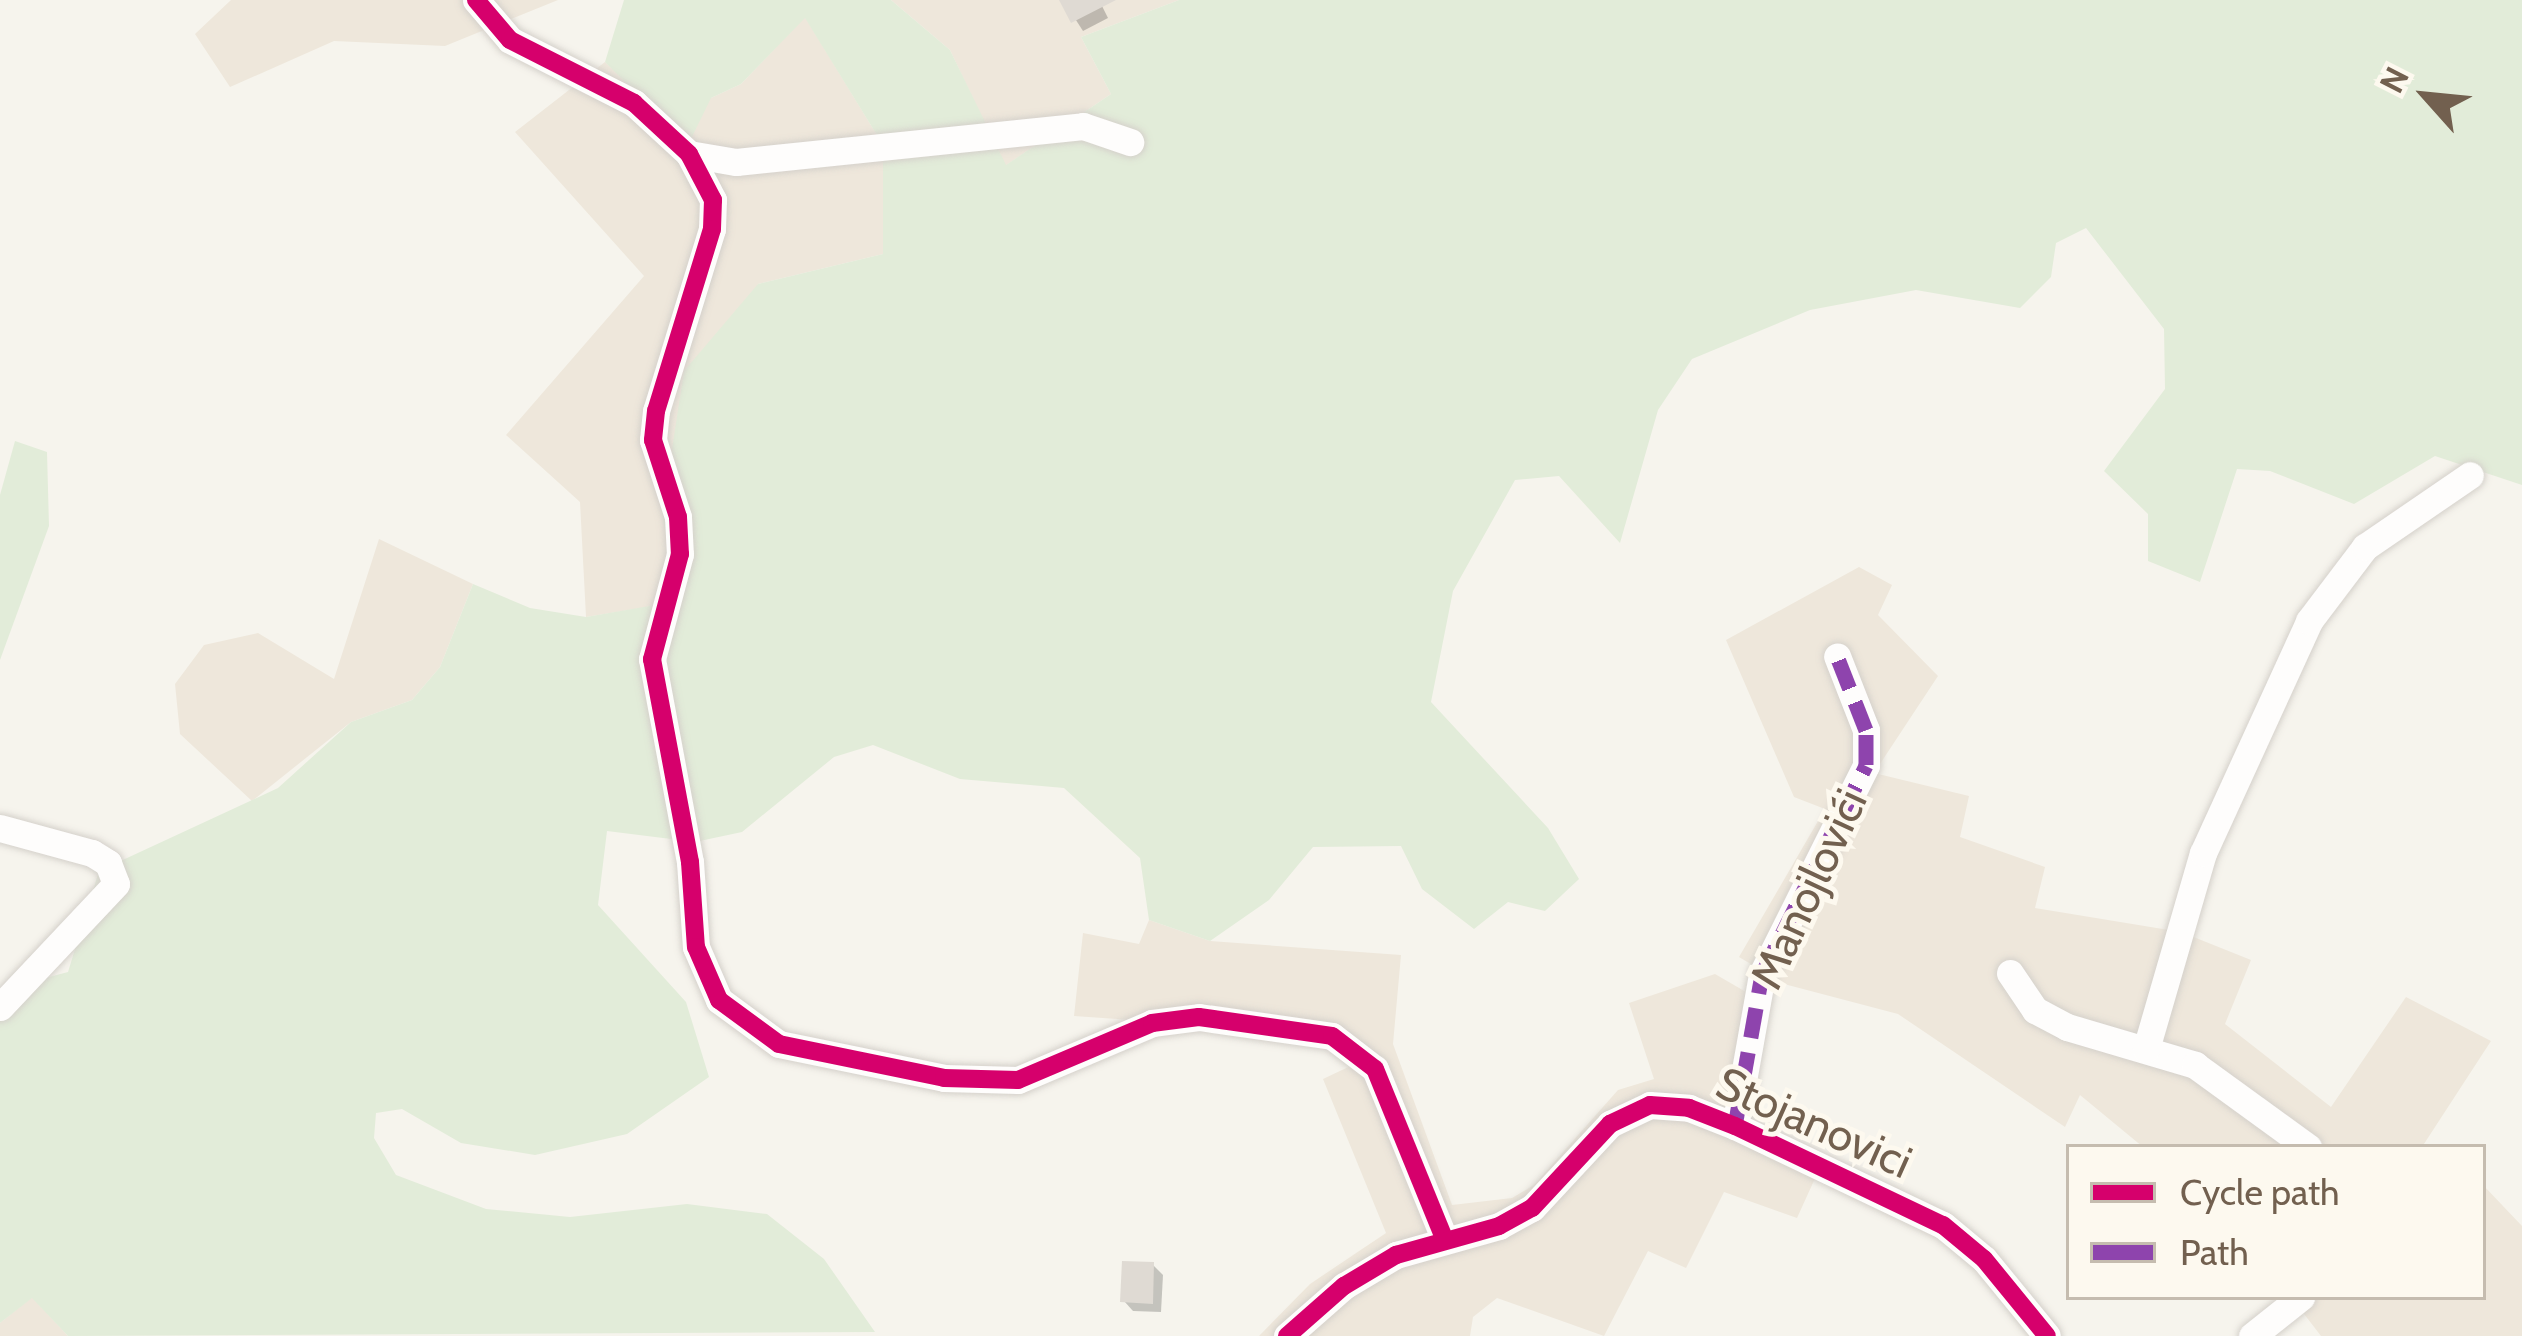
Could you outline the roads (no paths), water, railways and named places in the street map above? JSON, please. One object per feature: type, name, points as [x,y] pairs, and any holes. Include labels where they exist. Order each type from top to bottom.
[{"type":"street","points":[[476,0],[510,40],[615,88],[689,154],[713,200],[712,229],[656,411],[652,440],[678,517],[680,554],[652,659],[690,862],[697,947],[719,1000],[779,1044],[944,1078],[1018,1081],[1152,1024],[1199,1017],[1332,1036],[1354,1046],[1375,1069],[1443,1237]]},
{"type":"street","points":[[689,154],[736,162],[1083,126],[1130,142]]},
{"type":"street","points":[[2146,1048],[2203,853],[2309,621],[2365,547],[2470,476]]},
{"type":"street","name":"Manojlovići","points":[[1735,1126],[1762,974],[1866,765],[1862,713],[1838,656]]},
{"type":"street","points":[[0,828],[92,853],[108,863],[116,884],[0,1007]]},
{"type":"street","points":[[2010,973],[2035,1010],[2195,1064],[2304,1144]]},
{"type":"street","name":"Stojanovici","points":[[1287,1336],[1366,1270],[1443,1237],[1499,1226],[1532,1208],[1632,1111],[1670,1105],[1735,1126],[1943,1225],[1984,1259],[2047,1336]]},
{"type":"street","points":[[2252,1336],[2297,1300]]}]
